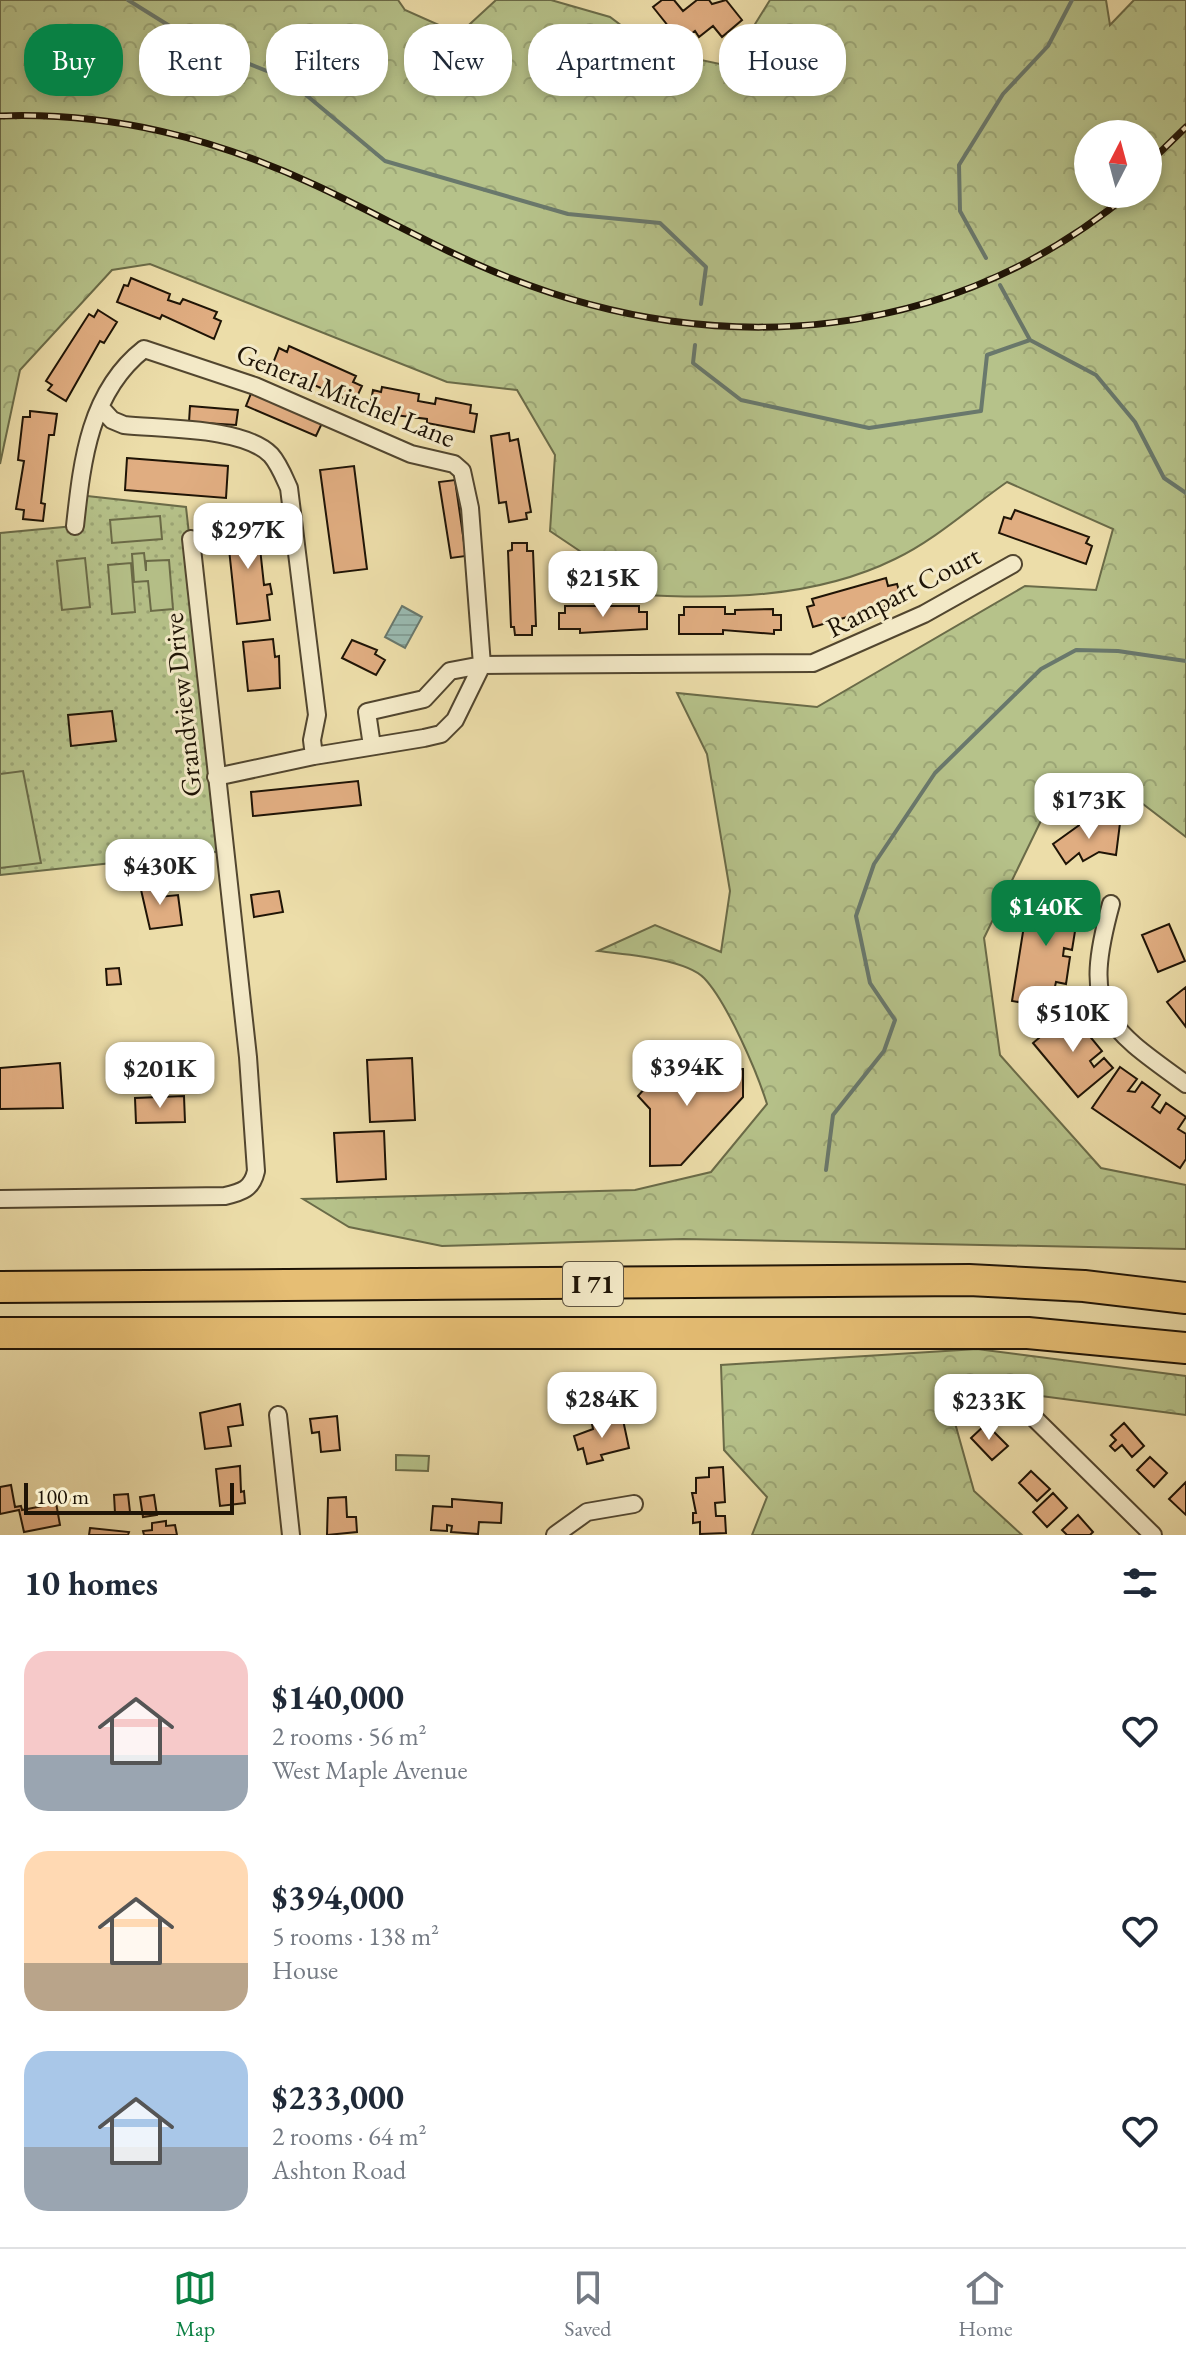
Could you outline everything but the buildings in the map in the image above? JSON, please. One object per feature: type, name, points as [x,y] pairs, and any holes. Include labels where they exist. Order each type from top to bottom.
[{"type":"highway","name":"I 71","points":[[0,1287],[969,1280],[1084,1286],[1186,1298]]},
{"type":"highway","name":"I 71","points":[[0,1333],[1028,1333],[1186,1348]]},
{"type":"highway","points":[[0,1341],[64,1333]]},
{"type":"street","name":"General Mitchel Lane","points":[[75,526],[86,436],[131,359],[144,349],[255,386],[411,454],[454,464],[462,471],[470,508],[482,665]]},
{"type":"street","points":[[101,408],[112,420],[124,425],[238,437],[271,456],[284,476],[289,488],[317,715],[312,740],[314,756]]},
{"type":"street","name":"Grandview Drive","points":[[0,1199],[225,1196],[239,1193],[253,1182],[256,1171],[248,1057],[191,539]]},
{"type":"street","name":"Rampart Court","points":[[372,746],[367,712],[424,699],[450,671],[482,665],[813,663],[924,614],[1013,564]]},
{"type":"street","points":[[216,777],[441,734],[455,720],[482,665]]},
{"type":"street","points":[[1111,904],[1097,965],[1101,1002],[1121,1035],[1186,1084]]},
{"type":"street","points":[[1023,1407],[1153,1535]]},
{"type":"street","points":[[278,1415],[291,1535]]},
{"type":"street","points":[[555,1535],[587,1512],[634,1504]]},
{"type":"green space","points":[[0,0],[398,0],[405,10],[436,24],[404,24],[404,96],[512,96],[512,24],[470,24],[496,0],[551,0],[610,17],[619,24],[528,24],[528,96],[703,96],[703,60],[719,64],[719,96],[846,96],[846,24],[755,24],[770,0],[1106,0],[1110,25],[1134,0],[1186,0],[1186,837],[1139,801],[1052,798],[984,938],[1000,1055],[1101,1168],[1186,1185],[1186,1249],[683,1239],[442,1246],[349,1227],[303,1199],[635,1190],[711,1172],[767,1104],[731,1020],[704,978],[684,966],[654,958],[598,951],[655,925],[721,952],[730,891],[707,754],[677,693],[817,707],[1025,586],[1096,590],[1113,529],[1007,482],[910,551],[864,572],[832,582],[765,594],[697,597],[630,594],[605,568],[550,531],[555,455],[517,390],[447,382],[150,264],[112,270],[20,370],[0,464]]},
{"type":"green space","points":[[78,495],[186,507],[224,851],[0,875],[0,533],[74,526]]},
{"type":"green space","points":[[160,516],[162,539],[112,543],[110,520]]},
{"type":"green space","points":[[144,553],[146,571],[146,561],[169,560],[173,609],[151,611],[148,581],[134,582],[132,554]]},
{"type":"green space","points":[[85,558],[90,607],[62,610],[57,561]]},
{"type":"green space","points":[[131,563],[135,612],[112,614],[108,565]]},
{"type":"green space","points":[[23,771],[41,863],[0,868],[0,774]]},
{"type":"green space","points":[[977,1349],[1186,1376],[1186,1415],[994,1390],[955,1423],[974,1491],[1022,1535],[752,1535],[767,1497],[724,1450],[721,1365]]},
{"type":"green space","points":[[396,1455],[429,1456],[428,1471],[396,1470]]},
{"type":"water","points":[[402,606],[422,617],[405,648],[385,637]]},
{"type":"waterway","points":[[128,0],[197,43],[287,79],[385,161],[568,214],[660,223],[706,267],[701,304]]},
{"type":"waterway","points":[[986,258],[960,211],[959,165],[1003,94],[1048,46],[1072,0]]},
{"type":"waterway","points":[[1000,285],[1030,340],[1096,375],[1135,422],[1164,478],[1186,493]]},
{"type":"waterway","points":[[695,345],[693,363],[741,400],[869,428],[981,411],[987,355],[1030,340]]},
{"type":"waterway","points":[[826,1170],[833,1115],[884,1051],[895,1020],[870,983],[856,916],[874,864],[935,773],[1041,669],[1076,650],[1118,651],[1186,661]]},
{"type":"railway","points":[[0,116],[82,118],[162,131],[200,141],[277,168],[510,278],[590,305],[671,321],[752,327],[832,323],[910,307],[987,281],[1060,243],[1109,208]]},
{"type":"railway","points":[[1162,150],[1186,127]]}]
